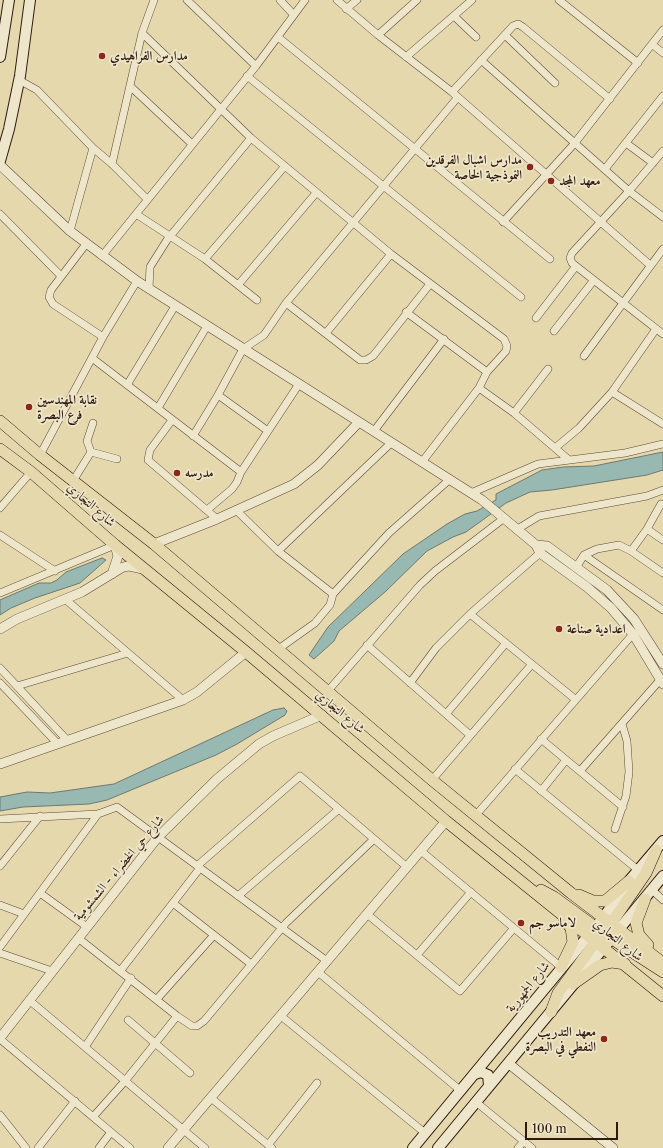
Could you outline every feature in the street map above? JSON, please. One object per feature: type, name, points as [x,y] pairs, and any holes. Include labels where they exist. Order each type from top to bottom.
[{"type":"main road","points":[[0,57],[9,0]]},
{"type":"main road","points":[[0,161],[9,129],[19,80],[30,0]]},
{"type":"main road","name":"شارع التجاري","points":[[0,421],[40,455],[154,544],[277,650],[432,780],[568,891],[625,964],[663,996]]},
{"type":"main road","name":"شارع التجاري","points":[[0,449],[31,472],[115,545],[148,570],[446,821],[526,886],[548,902],[602,933]]},
{"type":"main road","points":[[551,1012],[558,993],[643,879],[659,846]]},
{"type":"main road","name":"شارع الجمهورية","points":[[438,1148],[573,984],[630,881],[659,846]]},
{"type":"main road","points":[[602,933],[620,930],[663,876]]},
{"type":"main road","points":[[568,891],[594,901],[605,902],[630,881]]},
{"type":"main road","points":[[526,886],[554,897],[602,933],[663,972]]},
{"type":"main road","points":[[648,894],[637,920],[638,932],[640,937],[663,962]]},
{"type":"main road","points":[[548,902],[566,922],[573,935],[573,946],[561,967]]},
{"type":"main road","name":"شارع التجاري","points":[[620,930],[663,962]]},
{"type":"main road","name":"شارع الجمهورية","points":[[413,1148],[561,967],[602,933]]},
{"type":"main road","points":[[573,984],[600,965],[612,962],[625,964]]},
{"type":"main road","points":[[475,1074],[485,1073],[489,1078],[489,1085]]},
{"type":"street","points":[[112,164],[142,34],[154,0]]},
{"type":"street","points":[[187,0],[256,66]]},
{"type":"street","points":[[280,0],[294,14]]},
{"type":"street","points":[[102,256],[256,66],[305,0]]},
{"type":"street","points":[[337,0],[378,35],[455,94],[650,265]]},
{"type":"street","points":[[346,9],[357,0]]},
{"type":"street","points":[[378,35],[417,0]]},
{"type":"street","points":[[406,57],[472,0]]},
{"type":"street","points":[[559,0],[638,63]]},
{"type":"street","points":[[454,16],[476,37]]},
{"type":"street","points":[[193,436],[218,395],[243,349],[264,335],[286,303],[415,150],[481,60],[513,26],[518,24],[523,27],[610,99]]},
{"type":"street","points":[[503,222],[574,144],[653,45],[663,30]]},
{"type":"street","points":[[142,34],[251,138],[316,193],[355,222],[391,254],[504,339],[507,346],[506,351],[487,372],[479,388],[422,462]]},
{"type":"street","points":[[505,35],[555,83]]},
{"type":"street","points":[[278,37],[550,259]]},
{"type":"street","points":[[653,45],[663,53]]},
{"type":"street","points":[[481,60],[574,144],[629,191],[663,217]]},
{"type":"street","points":[[247,76],[521,297]]},
{"type":"street","points":[[19,80],[37,90],[93,148],[112,164],[147,199]]},
{"type":"street","points":[[130,86],[192,144]]},
{"type":"street","points":[[605,169],[663,96]]},
{"type":"street","points":[[149,289],[150,267],[171,236],[251,138]]},
{"type":"street","points":[[626,143],[658,161]]},
{"type":"street","points":[[70,231],[93,148]]},
{"type":"street","points":[[663,151],[658,161],[572,253],[570,258],[576,266],[663,334]]},
{"type":"street","points":[[0,164],[70,231],[102,256],[175,306],[482,500],[538,549],[587,587],[611,608],[633,634],[662,682],[622,724],[580,772]]},
{"type":"street","points":[[205,259],[285,166]]},
{"type":"street","points":[[238,285],[316,193]]},
{"type":"street","points":[[0,214],[61,276]]},
{"type":"street","points":[[136,214],[205,259],[257,300]]},
{"type":"street","points":[[86,244],[51,290],[49,297],[53,304],[103,337]]},
{"type":"street","points":[[584,356],[622,302],[663,249]]},
{"type":"street","points":[[326,333],[391,254]]},
{"type":"street","points":[[536,318],[576,266]]},
{"type":"street","points":[[554,331],[594,280]]},
{"type":"street","points":[[40,455],[103,337],[137,281]]},
{"type":"street","points":[[286,303],[360,360],[366,360],[373,356],[406,312],[430,284]]},
{"type":"street","points":[[127,385],[175,306]]},
{"type":"street","points":[[406,312],[487,372]]},
{"type":"street","points":[[158,408],[207,326]]},
{"type":"street","points":[[555,448],[579,428],[612,392],[656,328]]},
{"type":"street","points":[[374,431],[444,339]]},
{"type":"street","points":[[92,358],[241,472]]},
{"type":"street","points":[[514,413],[548,369]]},
{"type":"street","points":[[207,510],[232,489],[241,472],[299,384]]},
{"type":"street","points":[[479,388],[514,413],[569,460]]},
{"type":"street","points":[[612,392],[663,424]]},
{"type":"street","points":[[218,395],[268,431]]},
{"type":"street","points":[[172,420],[150,450],[148,460],[217,518]]},
{"type":"street","points":[[154,544],[294,484],[306,475],[359,422]]},
{"type":"street","points":[[93,424],[87,441],[92,452],[117,459]]},
{"type":"street","points":[[278,551],[391,443]]},
{"type":"street","points":[[471,493],[538,464],[625,452],[663,444]]},
{"type":"street","points":[[73,481],[92,452]]},
{"type":"street","points":[[0,508],[31,472]]},
{"type":"street","points":[[277,650],[315,623],[330,605],[333,594],[389,533],[449,480]]},
{"type":"street","points":[[516,530],[539,516],[647,496],[663,490]]},
{"type":"street","points":[[631,551],[647,529],[662,504],[647,496]]},
{"type":"street","points":[[236,510],[278,551],[333,594]]},
{"type":"street","points":[[328,692],[406,600],[430,576],[500,517]]},
{"type":"street","points":[[647,529],[663,540]]},
{"type":"street","points":[[0,535],[55,571]]},
{"type":"street","points":[[0,593],[115,545],[118,556],[112,574]]},
{"type":"street","points":[[576,566],[584,555],[597,549],[619,545],[631,551],[663,573]]},
{"type":"street","points":[[410,683],[436,648],[470,614],[538,549],[548,546],[607,590],[634,619],[663,664]]},
{"type":"street","points":[[584,555],[663,610]]},
{"type":"street","points":[[0,629],[17,619],[82,592],[112,574],[129,566],[148,570]]},
{"type":"street","points":[[65,599],[183,700]]},
{"type":"street","points":[[470,614],[575,699]]},
{"type":"street","points":[[476,815],[575,699],[633,634]]},
{"type":"street","points":[[446,714],[506,643]]},
{"type":"street","points":[[367,645],[470,735]]},
{"type":"street","points":[[0,764],[183,700],[197,692],[246,652]]},
{"type":"street","points":[[17,686],[128,653]]},
{"type":"street","points":[[432,780],[532,664]]},
{"type":"street","points":[[0,668],[67,740]]},
{"type":"street","points":[[0,682],[57,743]]},
{"type":"street","name":"شارع حي الخضراء - الشمشومية","points":[[0,1038],[158,837],[217,779],[259,744],[273,736],[322,715]]},
{"type":"street","points":[[615,829],[624,807],[629,772],[627,741],[622,724]]},
{"type":"street","points":[[541,739],[624,807]]},
{"type":"street","points":[[541,791],[566,760]]},
{"type":"street","points":[[515,770],[638,870]]},
{"type":"street","points":[[121,970],[173,903],[198,867],[300,776],[407,867]]},
{"type":"street","points":[[0,819],[98,814],[117,807],[327,961]]},
{"type":"street","points":[[238,896],[339,809]]},
{"type":"street","points":[[0,947],[98,814]]},
{"type":"street","points":[[0,866],[40,816]]},
{"type":"street","points":[[168,1148],[446,821]]},
{"type":"street","points":[[78,938],[121,970],[177,1016],[192,1026],[201,1024],[282,928],[374,839]]},
{"type":"street","points":[[421,851],[561,967]]},
{"type":"street","points":[[417,955],[471,892]]},
{"type":"street","points":[[40,893],[87,927]]},
{"type":"street","points":[[648,894],[663,900]]},
{"type":"street","points":[[173,903],[251,964]]},
{"type":"street","points":[[0,905],[24,914]]},
{"type":"street","points":[[367,914],[460,990],[514,928]]},
{"type":"street","points":[[156,999],[214,935]]},
{"type":"street","points":[[0,953],[52,971]]},
{"type":"street","points":[[318,972],[461,1091]]},
{"type":"street","points":[[85,1047],[131,978]]},
{"type":"street","points":[[29,1000],[205,1148]]},
{"type":"street","points":[[93,1117],[125,1081],[177,1016]]},
{"type":"street","points":[[281,1016],[426,1133]]},
{"type":"street","points":[[128,1020],[190,1073]]},
{"type":"street","points":[[0,1038],[130,1148]]},
{"type":"street","points":[[508,1063],[613,1148]]},
{"type":"street","points":[[211,1098],[270,1146],[317,1083]]},
{"type":"street","points":[[38,1148],[75,1101]]},
{"type":"street","points":[[476,1102],[532,1148]]},
{"type":"street","points":[[0,1116],[26,1148]]},
{"type":"street","points":[[99,1148],[111,1132]]},
{"type":"street","points":[[518,1148],[524,1141]]},
{"type":"water","points":[[663,452],[663,470],[647,475],[530,492],[506,503],[466,532],[427,551],[385,592],[339,631],[334,641],[314,659],[309,655],[328,627],[403,554],[447,524],[465,514],[477,511],[496,500],[496,494],[542,470],[563,467],[594,466]]},
{"type":"water","points":[[102,558],[106,560],[80,583],[35,598],[11,608],[0,615],[0,600],[39,583],[51,583],[66,572]]},
{"type":"water","points":[[284,708],[287,711],[285,715],[216,755],[107,800],[89,804],[23,807],[0,811],[0,797],[27,792],[50,793],[114,784],[273,710]]},
{"type":"place","name":"مدارس الفراهيدي","points":[[102,56]]},
{"type":"place","name":"مدارس اشبال الفرقدين النموذجية الخاصة","points":[[530,167]]},
{"type":"place","name":"معهد المجد","points":[[551,181]]},
{"type":"place","name":"نقابة المهندسين فرع البصرة","points":[[29,407]]},
{"type":"place","name":"مدرسه","points":[[177,473]]},
{"type":"place","name":"اعدادية صناعة","points":[[559,629]]},
{"type":"place","name":"لاماسو جم","points":[[521,923]]},
{"type":"place","name":"معهد التدريب النفطي في البصرة","points":[[604,1039]]}]
